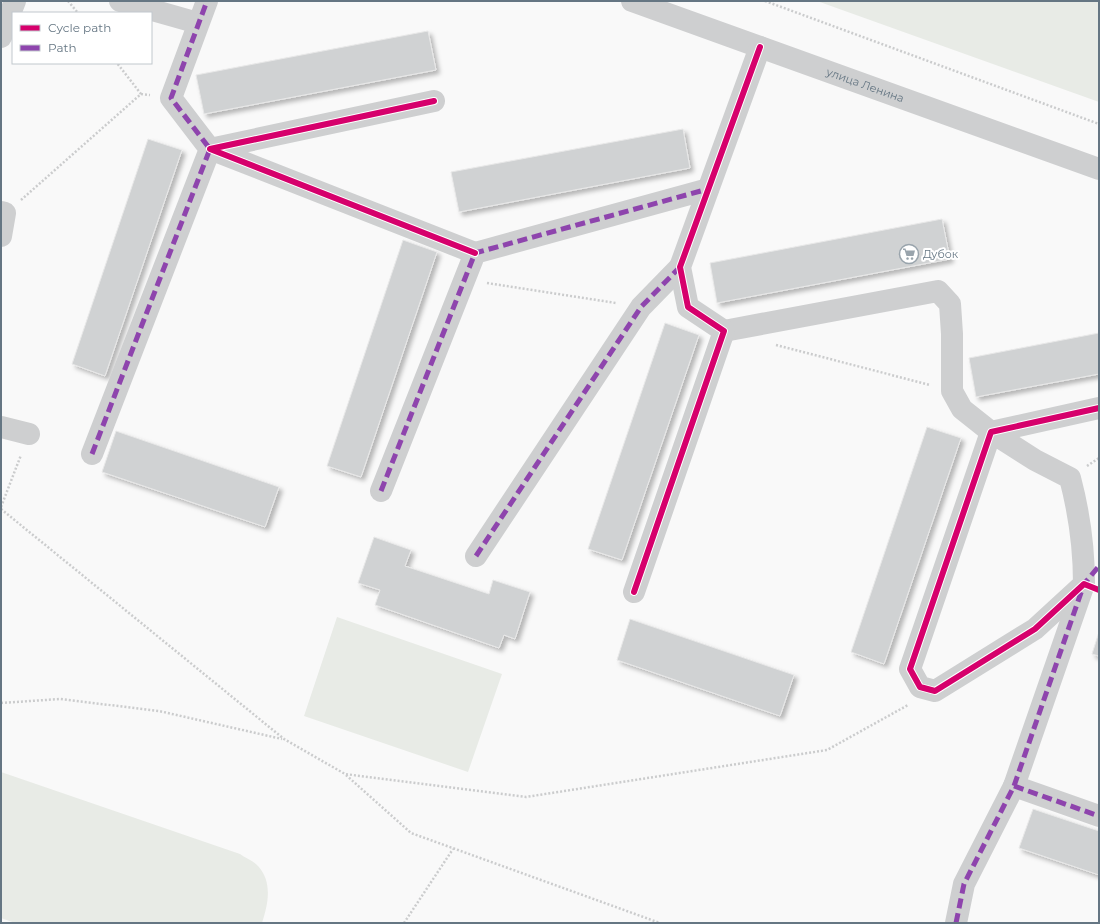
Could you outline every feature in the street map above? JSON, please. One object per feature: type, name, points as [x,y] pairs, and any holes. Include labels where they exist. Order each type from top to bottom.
[{"type":"street","points":[[1,37],[15,1]]},
{"type":"street","points":[[120,1],[198,24]]},
{"type":"street","points":[[207,1],[170,98],[210,149],[475,253],[708,189]]},
{"type":"street","name":"улица Ленина","points":[[632,1],[1099,169]]},
{"type":"street","points":[[476,556],[641,307],[680,266],[760,46]]},
{"type":"street","points":[[210,149],[434,100]]},
{"type":"street","points":[[92,454],[210,149]]},
{"type":"street","points":[[1,236],[3,213]]},
{"type":"street","points":[[381,491],[475,253]]},
{"type":"street","points":[[680,266],[688,307],[724,331],[938,291],[950,304],[952,334],[952,391],[962,409],[991,432],[1035,460],[1070,478],[1076,499],[1084,560],[1091,587]]},
{"type":"street","points":[[634,592],[724,331]]},
{"type":"street","points":[[991,432],[1099,408]]},
{"type":"street","points":[[1,427],[29,434]]},
{"type":"street","points":[[991,432],[910,669],[920,687],[935,691],[1035,629],[1091,587]]},
{"type":"street","points":[[956,923],[964,884],[1014,786],[1099,566]]},
{"type":"street","points":[[1014,786],[1099,816]]},
{"type":"path","points":[[68,1],[77,12]]},
{"type":"path","points":[[765,1],[774,2],[1099,124]]},
{"type":"path","points":[[3,213],[141,94],[117,64]]},
{"type":"path","points":[[465,279],[641,307]]},
{"type":"path","points":[[769,343],[952,391]]},
{"type":"path","points":[[29,434],[1,508],[284,739],[345,774],[411,833],[660,923]]},
{"type":"path","points":[[345,774],[526,797],[826,750],[935,691]]},
{"type":"path","points":[[1,704],[60,699],[159,710],[284,739]]},
{"type":"path","points":[[404,923],[453,849]]},
{"type":"shaded area","points":[[817,1],[1099,1],[1099,102]]},
{"type":"shaded area","points":[[337,617],[502,674],[468,772],[304,716]]},
{"type":"shaded area","points":[[1,772],[240,854],[256,864],[263,872],[266,879],[268,894],[262,923],[15,923],[1,918]]},
{"type":"building","points":[[428,31],[436,70],[204,114],[196,75]]},
{"type":"building","points":[[683,129],[690,168],[459,212],[451,172]]},
{"type":"building","points":[[148,139],[182,150],[105,376],[72,364]]},
{"type":"building","points":[[942,219],[950,259],[717,303],[710,263]]},
{"type":"building","points":[[403,240],[437,252],[361,477],[327,466]]},
{"type":"building","points":[[665,323],[699,335],[622,560],[588,549]]},
{"type":"building","points":[[1099,333],[1099,374],[976,397],[969,358]]},
{"type":"building","points":[[927,427],[961,438],[884,664],[851,652]]},
{"type":"building","points":[[116,431],[279,487],[265,527],[102,472]]},
{"type":"building","points":[[374,537],[411,550],[405,566],[489,594],[493,580],[530,592],[515,639],[504,635],[499,648],[375,605],[380,590],[358,583]]},
{"type":"building","points":[[630,619],[794,675],[780,716],[617,660]]},
{"type":"building","points":[[1099,632],[1099,656],[1092,654]]},
{"type":"building","points":[[1033,809],[1099,831],[1099,875],[1019,848]]},
{"type":"marked path","points":[[92,454],[210,149],[171,98],[207,1]]},
{"type":"marked path","points":[[381,491],[475,253],[708,189]]},
{"type":"marked path","points":[[476,556],[641,307],[680,267]]},
{"type":"marked path","points":[[956,923],[964,884],[1014,786],[1084,584],[1099,566]]},
{"type":"marked path","points":[[1014,786],[1099,816]]},
{"type":"cycle path","points":[[634,592],[724,331],[688,307],[680,267],[760,47]]},
{"type":"cycle path","points":[[434,101],[210,149],[475,253]]},
{"type":"cycle path","points":[[1099,408],[991,432],[910,669],[920,687],[935,691],[1035,629],[1084,584],[1099,590]]},
{"type":"place","name":"Дубок","points":[[909,254]]}]
